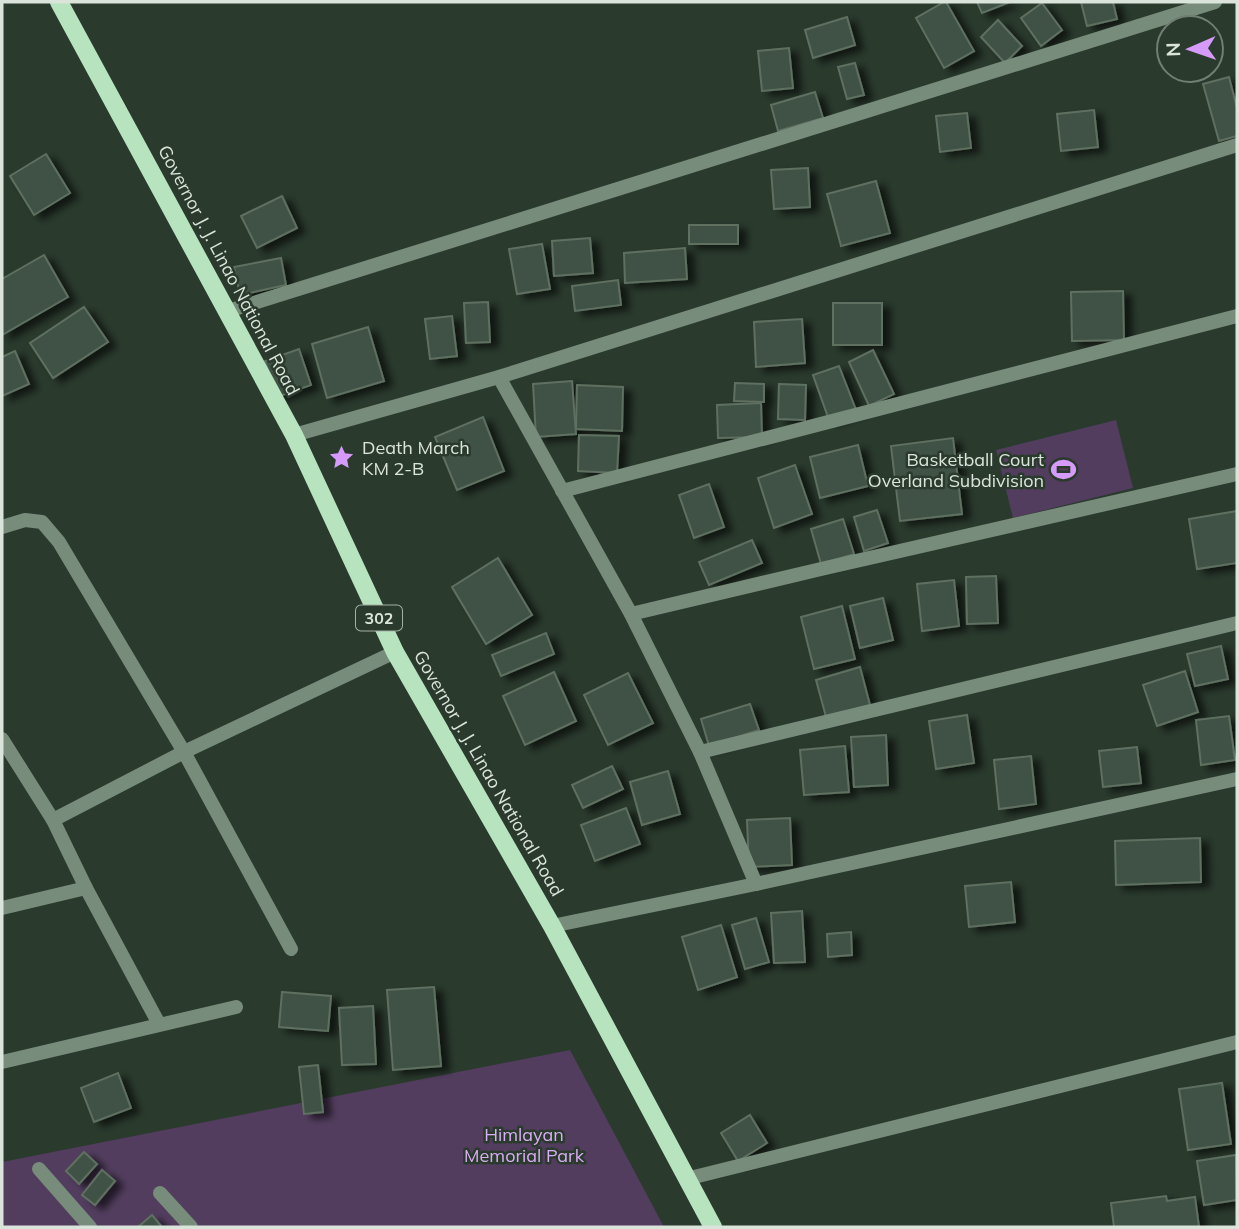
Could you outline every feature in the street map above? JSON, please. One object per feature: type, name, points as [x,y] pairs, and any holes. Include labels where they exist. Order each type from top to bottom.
[{"type":"main road","name":"Governor J. J. Linao National Road","points":[[60,2],[294,435],[395,652],[552,926],[713,1227]]},
{"type":"street","points":[[228,311],[1172,8],[1215,2]]},
{"type":"street","points":[[294,435],[499,377],[1237,145]]},
{"type":"street","points":[[562,491],[1237,316]]},
{"type":"street","points":[[499,377],[631,614],[700,752],[756,884]]},
{"type":"street","points":[[631,614],[1237,474]]},
{"type":"street","points":[[2,527],[25,520],[42,522],[60,541],[184,752],[291,949]]},
{"type":"street","points":[[700,752],[1237,623]]},
{"type":"street","points":[[53,820],[184,752],[395,652]]},
{"type":"street","points":[[2,739],[53,820],[159,1024]]},
{"type":"street","points":[[552,926],[1237,779]]},
{"type":"street","points":[[2,908],[86,888]]},
{"type":"street","points":[[2,1062],[236,1007]]},
{"type":"street","points":[[686,1179],[1237,1047]]},
{"type":"street","points":[[39,1169],[90,1227]]},
{"type":"street","points":[[160,1193],[191,1227]]},
{"type":"green space","name":"Basketball Court Overland Subdivision","points":[[1116,420],[1133,488],[1013,518],[996,450]]},
{"type":"green space","name":"Himlayan Memorial Park","points":[[570,1050],[664,1227],[2,1227],[2,1162]]},
{"type":"building","points":[[944,2],[974,51],[944,68],[916,18]]},
{"type":"building","points":[[977,2],[1010,2],[982,13]]},
{"type":"building","points":[[1081,2],[1113,2],[1117,19],[1087,26]]},
{"type":"building","points":[[1042,3],[1062,30],[1041,46],[1021,18]]},
{"type":"building","points":[[847,17],[855,45],[813,58],[805,30]]},
{"type":"building","points":[[998,20],[1022,46],[1005,63],[981,37]]},
{"type":"building","points":[[789,48],[793,88],[762,91],[758,51]]},
{"type":"building","points":[[855,63],[864,95],[847,99],[838,67]]},
{"type":"building","points":[[1229,77],[1237,108],[1237,136],[1219,141],[1203,84],[1225,84],[1225,78]]},
{"type":"building","points":[[815,92],[823,118],[778,131],[771,105]]},
{"type":"building","points":[[1094,110],[1098,147],[1061,151],[1057,114]]},
{"type":"building","points":[[967,113],[971,148],[940,152],[936,116]]},
{"type":"building","points":[[46,154],[70,193],[34,215],[10,176]]},
{"type":"building","points":[[808,168],[810,207],[774,209],[771,170]]},
{"type":"building","points":[[876,181],[890,233],[841,246],[827,194]]},
{"type":"building","points":[[282,196],[297,228],[257,248],[241,216]]},
{"type":"building","points":[[689,225],[738,225],[738,244],[689,244]]},
{"type":"building","points":[[590,238],[593,273],[554,276],[552,241]]},
{"type":"building","points":[[542,244],[550,289],[517,294],[509,249]]},
{"type":"building","points":[[685,248],[687,279],[625,283],[624,253]]},
{"type":"building","points":[[44,255],[68,297],[2,335],[2,279]]},
{"type":"building","points":[[281,258],[286,285],[240,295],[234,267]]},
{"type":"building","points":[[618,280],[621,305],[575,311],[572,286]]},
{"type":"building","points":[[1123,291],[1124,340],[1072,341],[1071,292]]},
{"type":"building","points":[[488,302],[490,342],[466,343],[464,303]]},
{"type":"building","points":[[833,303],[882,303],[882,345],[833,345]]},
{"type":"building","points":[[84,307],[108,342],[53,378],[30,343]]},
{"type":"building","points":[[452,316],[457,356],[430,359],[425,319]]},
{"type":"building","points":[[802,319],[805,363],[756,367],[754,322]]},
{"type":"building","points":[[368,327],[384,381],[327,398],[312,344]]},
{"type":"building","points":[[299,349],[311,385],[277,397],[265,361]]},
{"type":"building","points":[[873,350],[894,394],[869,406],[849,362]]},
{"type":"building","points":[[15,351],[29,384],[2,396],[2,357]]},
{"type":"building","points":[[839,366],[856,410],[829,420],[813,375]]},
{"type":"building","points":[[572,381],[576,434],[536,437],[533,384]]},
{"type":"building","points":[[735,383],[764,384],[764,402],[734,401]]},
{"type":"building","points":[[779,384],[806,385],[805,420],[778,419]]},
{"type":"building","points":[[577,385],[623,387],[622,431],[576,429]]},
{"type":"building","points":[[761,403],[762,437],[718,438],[717,405]]},
{"type":"building","points":[[483,417],[504,471],[457,490],[435,437]]},
{"type":"building","points":[[579,435],[619,436],[617,473],[578,471]]},
{"type":"building","points":[[953,438],[962,514],[900,521],[891,446]]},
{"type":"building","points":[[858,445],[868,486],[820,498],[810,457]]},
{"type":"building","points":[[795,465],[812,514],[774,528],[758,478]]},
{"type":"building","points":[[709,484],[724,527],[694,538],[679,495]]},
{"type":"building","points":[[877,510],[888,543],[864,551],[854,517]]},
{"type":"building","points":[[1237,511],[1237,563],[1197,569],[1189,519]]},
{"type":"building","points":[[843,519],[854,554],[821,564],[811,529]]},
{"type":"building","points":[[752,540],[762,563],[709,585],[699,562]]},
{"type":"building","points":[[498,558],[532,615],[486,644],[452,587]]},
{"type":"building","points":[[996,576],[998,623],[967,624],[966,577]]},
{"type":"building","points":[[954,580],[959,626],[922,631],[917,584]]},
{"type":"building","points":[[883,598],[893,640],[860,648],[850,606]]},
{"type":"building","points":[[842,606],[855,659],[814,669],[801,617]]},
{"type":"building","points":[[546,633],[554,654],[501,676],[492,655]]},
{"type":"building","points":[[1221,646],[1228,679],[1195,686],[1187,654]]},
{"type":"building","points":[[860,667],[870,705],[826,717],[816,680]]},
{"type":"building","points":[[1185,671],[1198,712],[1157,726],[1143,685]]},
{"type":"building","points":[[554,672],[576,721],[525,745],[503,696]]},
{"type":"building","points":[[628,673],[653,723],[608,745],[584,695]]},
{"type":"building","points":[[750,704],[759,730],[709,746],[701,719]]},
{"type":"building","points":[[967,715],[974,763],[936,769],[929,721]]},
{"type":"building","points":[[1229,716],[1235,760],[1201,765],[1196,720]]},
{"type":"building","points":[[886,735],[888,785],[854,787],[851,737]]},
{"type":"building","points":[[845,746],[849,792],[804,795],[800,750]]},
{"type":"building","points":[[1137,747],[1141,783],[1103,787],[1099,751]]},
{"type":"building","points":[[1031,756],[1036,804],[999,809],[994,760]]},
{"type":"building","points":[[612,766],[623,789],[583,808],[572,785]]},
{"type":"building","points":[[668,771],[680,814],[642,825],[630,782]]},
{"type":"building","points":[[626,808],[640,844],[595,861],[581,825]]},
{"type":"building","points":[[790,818],[792,865],[749,867],[747,820]]},
{"type":"building","points":[[1200,838],[1201,882],[1116,885],[1115,841]]},
{"type":"building","points":[[1011,882],[1015,922],[969,927],[965,886]]},
{"type":"building","points":[[802,911],[805,962],[774,963],[771,913]]},
{"type":"building","points":[[756,918],[769,962],[745,969],[732,925]]},
{"type":"building","points":[[721,925],[737,977],[698,990],[682,937]]},
{"type":"building","points":[[851,932],[852,955],[828,957],[827,934]]},
{"type":"building","points":[[434,987],[441,1066],[393,1070],[387,990]]},
{"type":"building","points":[[282,992],[331,996],[328,1031],[279,1027]]},
{"type":"building","points":[[373,1006],[376,1064],[342,1065],[339,1008]]},
{"type":"building","points":[[318,1065],[323,1112],[304,1114],[299,1067]]},
{"type":"building","points":[[118,1073],[131,1108],[94,1122],[81,1088]]},
{"type":"building","points":[[1222,1083],[1231,1144],[1188,1150],[1179,1089]]},
{"type":"building","points":[[750,1115],[767,1143],[738,1161],[721,1133]]},
{"type":"building","points":[[84,1152],[97,1164],[79,1184],[66,1171]]},
{"type":"building","points":[[1236,1155],[1237,1200],[1204,1205],[1197,1161]]},
{"type":"building","points":[[102,1170],[115,1181],[95,1205],[82,1195]]},
{"type":"building","points":[[1166,1196],[1167,1201],[1195,1197],[1199,1227],[1114,1227],[1111,1203]]},
{"type":"building","points":[[152,1215],[162,1227],[138,1227]]},
{"type":"place","name":"Death March KM 2-B","points":[[342,457]]},
{"type":"place","name":"Basketball Court Overland Subdivision","points":[[1064,469]]}]
